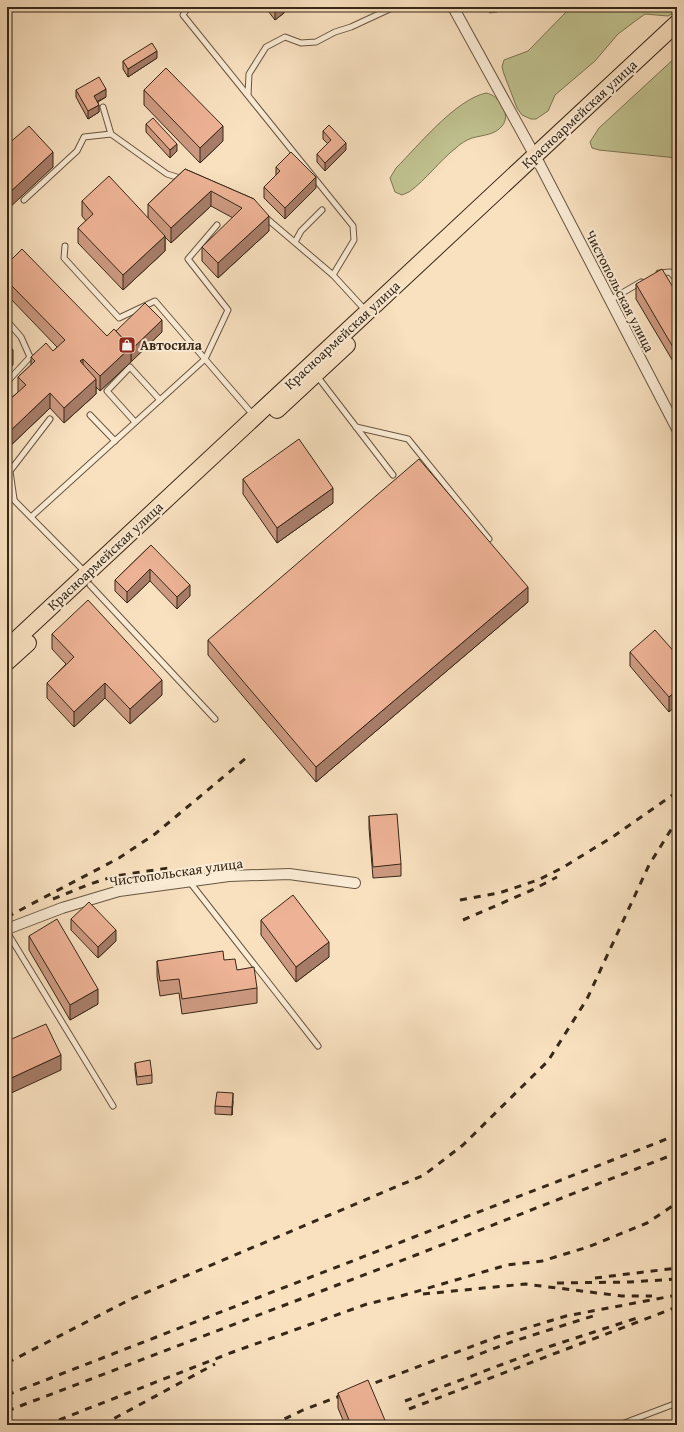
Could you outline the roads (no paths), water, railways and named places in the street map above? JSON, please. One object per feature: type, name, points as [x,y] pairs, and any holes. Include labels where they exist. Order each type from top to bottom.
[{"type":"main road","name":"Красноармейская улица","points":[[7,648],[88,579],[316,374],[677,23]]},
{"type":"main road","name":"Красноармейская улица","points":[[7,662],[88,579],[254,416],[366,312],[677,38]]},
{"type":"street","name":"Чистопольская улица","points":[[453,7],[537,160],[609,301],[677,429]]},
{"type":"street","name":"Чистопольская улица","points":[[7,930],[62,908],[119,891],[189,881],[229,876],[289,874],[355,883]]},
{"type":"lane","points":[[188,7],[183,15],[353,226],[354,240],[333,275]]},
{"type":"lane","points":[[248,95],[249,74],[266,47],[285,38],[301,43],[316,42],[335,32],[351,27],[394,7]]},
{"type":"lane","points":[[103,107],[111,134],[167,174],[189,181]]},
{"type":"lane","points":[[24,200],[77,151],[84,138],[111,134]]},
{"type":"lane","points":[[295,242],[301,231],[322,210]]},
{"type":"lane","points":[[258,212],[333,275],[366,312]]},
{"type":"lane","points":[[31,517],[205,359],[228,310],[188,259],[217,225]]},
{"type":"lane","points":[[65,246],[64,258],[119,318],[155,301],[254,416]]},
{"type":"lane","points":[[654,274],[670,272],[677,280]]},
{"type":"lane","points":[[609,301],[648,278]]},
{"type":"lane","points":[[7,321],[21,337],[30,357],[7,382]]},
{"type":"lane","points":[[135,422],[107,391],[130,367],[160,400]]},
{"type":"lane","points":[[316,374],[393,475]]},
{"type":"lane","points":[[90,415],[115,441]]},
{"type":"lane","points":[[14,500],[10,470],[50,419]]},
{"type":"lane","points":[[356,427],[408,439],[489,539]]},
{"type":"lane","points":[[7,493],[31,517],[215,719]]},
{"type":"lane","points":[[189,881],[318,1046]]},
{"type":"lane","points":[[7,930],[113,1106]]},
{"type":"lane","points":[[619,1425],[677,1403]]},
{"type":"railway","points":[[7,917],[119,858],[155,834],[246,758]]},
{"type":"railway","points":[[460,900],[499,893],[538,880],[562,868],[614,836],[677,792]]},
{"type":"railway","points":[[7,1363],[131,1299],[424,1175],[463,1145],[548,1061],[587,999],[649,865],[677,820]]},
{"type":"railway","points":[[53,899],[115,876],[168,868]]},
{"type":"railway","points":[[463,920],[532,890],[557,877]]},
{"type":"railway","points":[[7,1395],[677,1135]]},
{"type":"railway","points":[[7,1411],[416,1255],[677,1153]]},
{"type":"railway","points":[[46,1425],[233,1352],[367,1304],[401,1296],[507,1265],[542,1261],[588,1247],[647,1223],[677,1203]]},
{"type":"railway","points":[[595,1278],[677,1268]]},
{"type":"railway","points":[[557,1283],[630,1282],[677,1279]]},
{"type":"railway","points":[[423,1294],[525,1284],[622,1296],[652,1296]]},
{"type":"railway","points":[[272,1425],[303,1410],[497,1337],[566,1316],[672,1296]]},
{"type":"railway","points":[[409,1409],[677,1307]]},
{"type":"railway","points":[[467,1359],[511,1342],[593,1316]]},
{"type":"railway","points":[[405,1401],[551,1346],[637,1318]]},
{"type":"railway","points":[[102,1425],[215,1364]]},
{"type":"place","name":"Автосила","points":[[127,345]]}]
